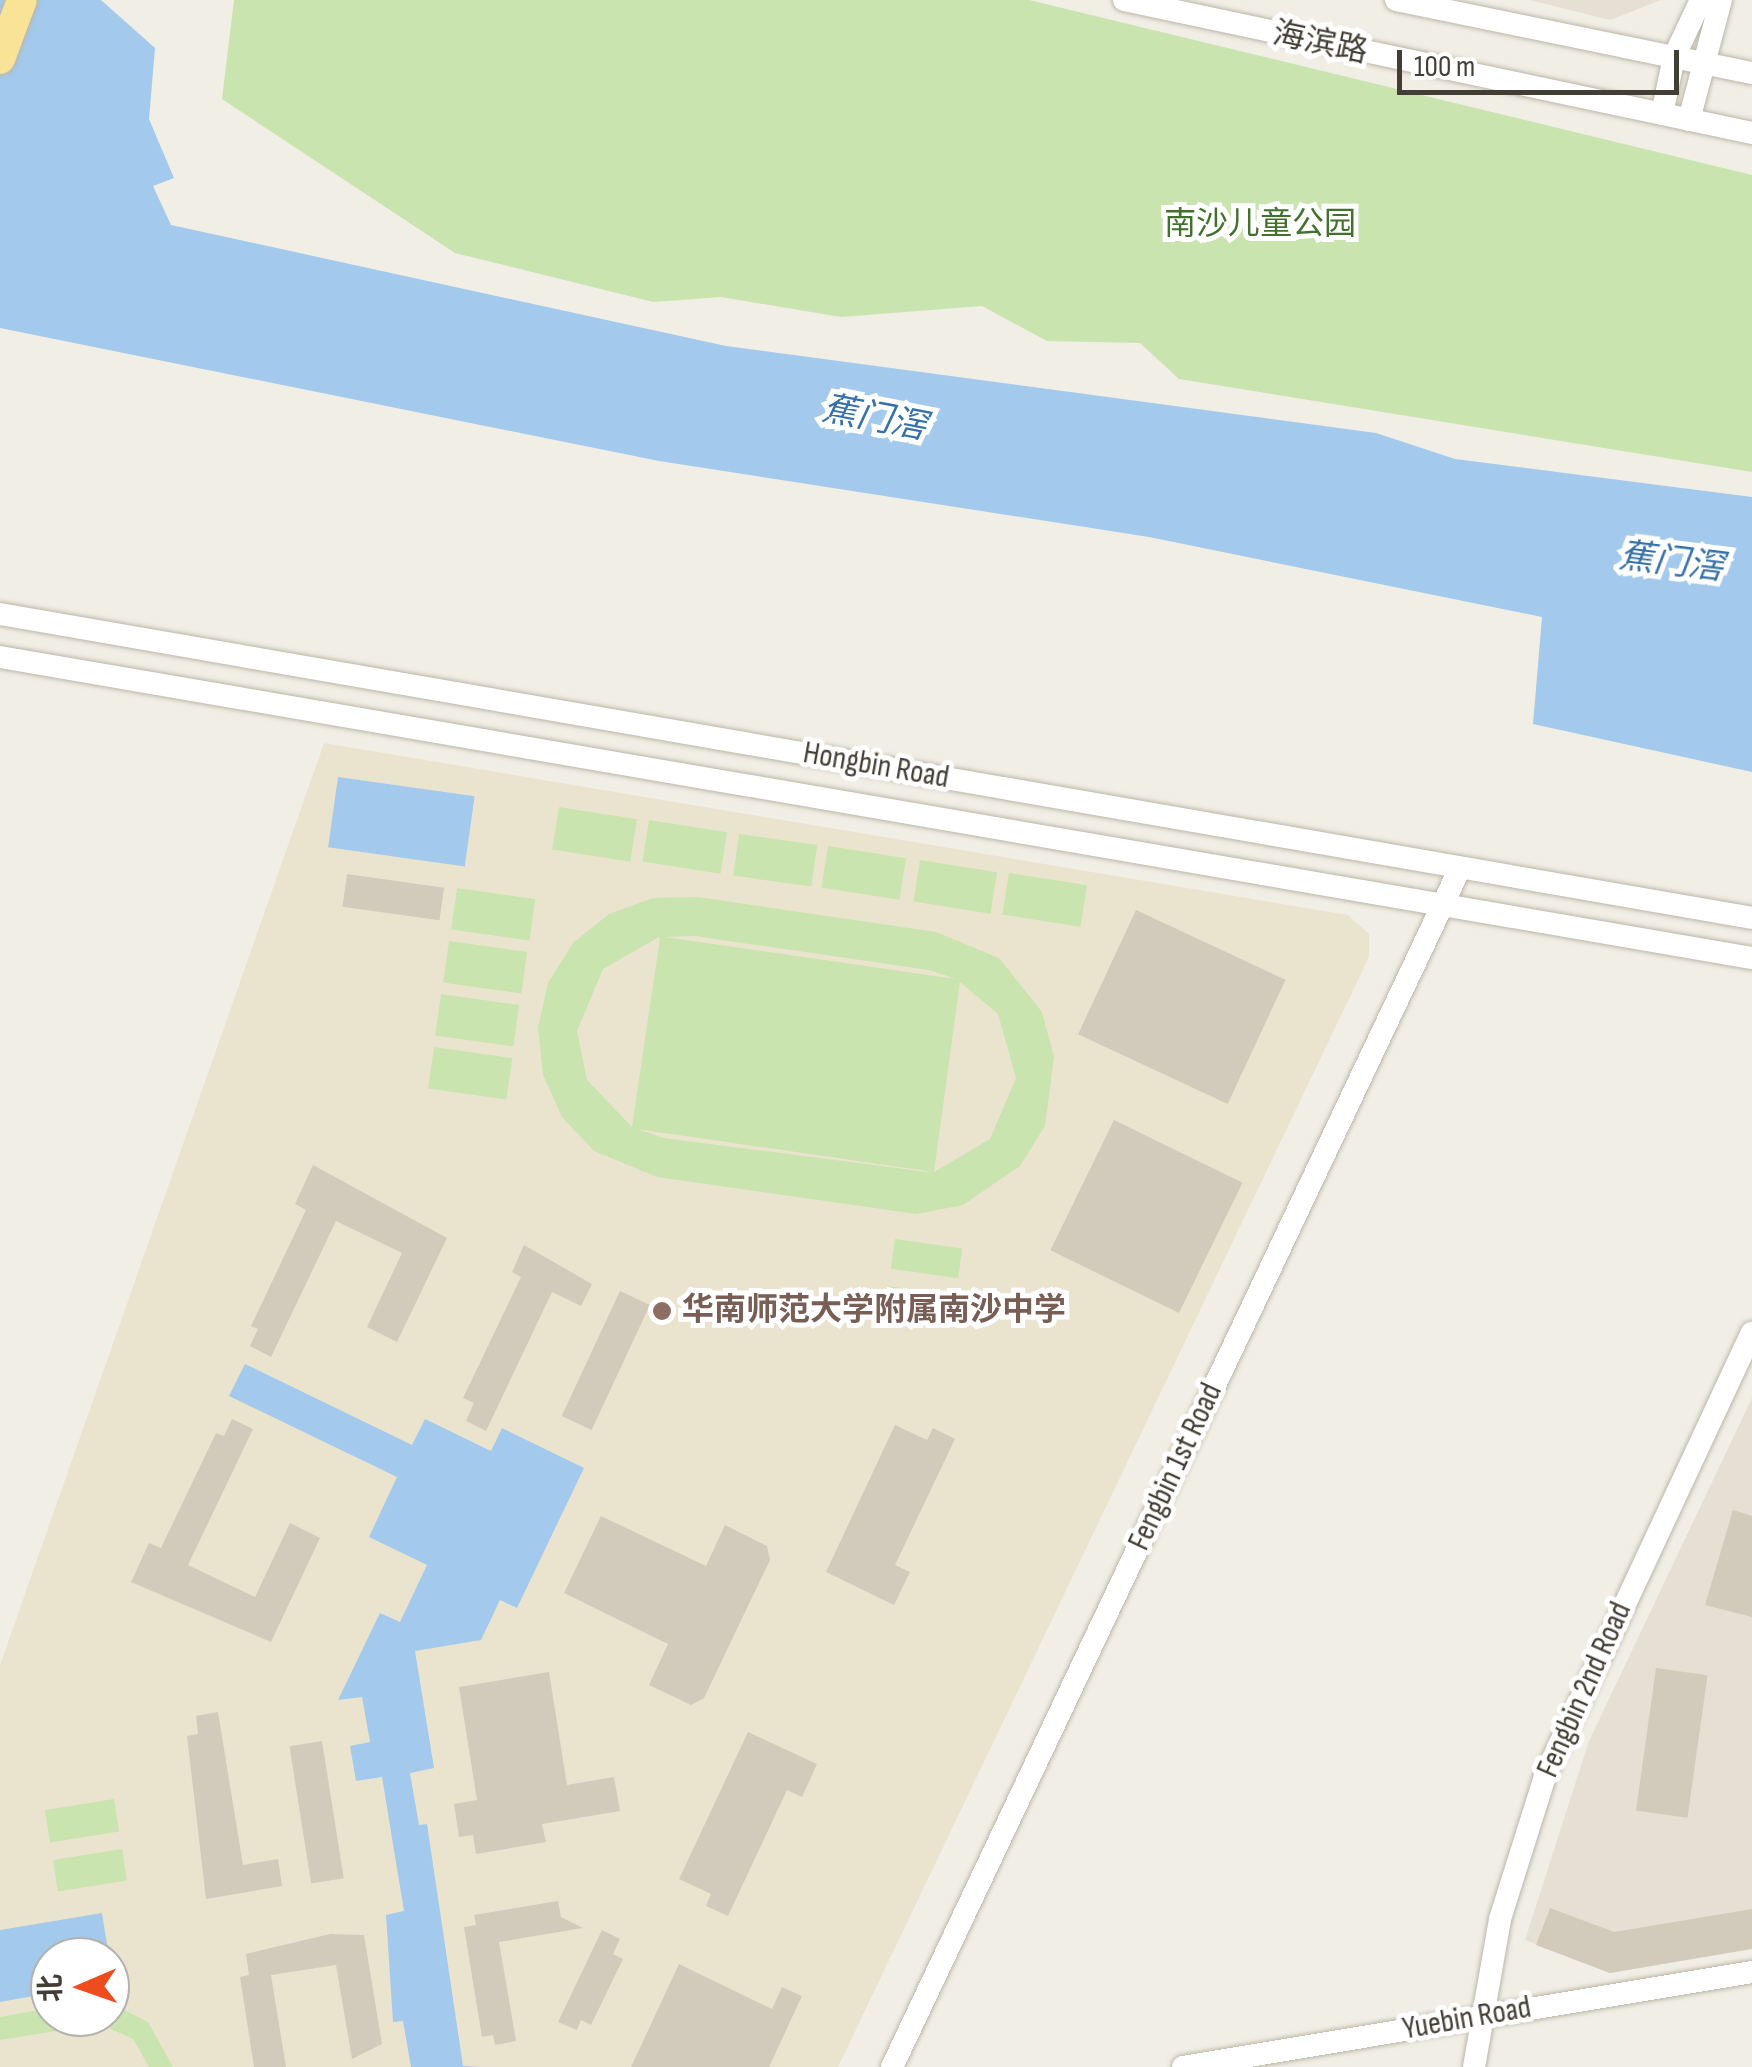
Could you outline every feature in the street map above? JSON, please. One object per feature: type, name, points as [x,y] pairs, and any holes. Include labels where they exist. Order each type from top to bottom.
[{"type":"main road","points":[[0,59],[22,0]]},
{"type":"street","name":"海滨路","points":[[1124,0],[1752,133]]},
{"type":"street","name":"海滨路","points":[[1396,0],[1752,73]]},
{"type":"street","points":[[1662,114],[1674,57],[1701,0]]},
{"type":"street","points":[[1689,120],[1700,62],[1721,0]]},
{"type":"street","name":"Hongbin Road","points":[[0,614],[1752,918]]},
{"type":"street","name":"Hongbin Road","points":[[0,657],[1752,958]]},
{"type":"street","name":"Fengbin 1st Road","points":[[892,2067],[1460,868]]},
{"type":"street","name":"Fengbin 2nd Road","points":[[1474,2067],[1481,2017],[1544,1776],[1752,1333]]},
{"type":"street","name":"Yuebin Road","points":[[1183,2067],[1752,1972]]},
{"type":"shaded area","points":[[1530,0],[1661,0],[1610,20]]},
{"type":"shaded area","name":"华南师范大学附属南沙中学","points":[[324,743],[1348,915],[1369,934],[1369,957],[838,2067],[0,2067],[0,1665]]},
{"type":"shaded area","points":[[1752,1398],[1752,1948],[1610,1973],[1525,1940],[1589,1741]]},
{"type":"green space","name":"南沙儿童公园","points":[[234,0],[1029,0],[1752,175],[1752,472],[1179,379],[1140,343],[1047,341],[982,306],[841,317],[721,297],[653,302],[455,253],[222,99]]},
{"type":"green space","points":[[559,807],[637,819],[630,862],[552,849]]},
{"type":"green space","points":[[649,820],[727,832],[720,874],[642,861]]},
{"type":"green space","points":[[739,834],[817,845],[811,887],[733,876]]},
{"type":"green space","points":[[828,846],[906,858],[899,900],[821,887]]},
{"type":"green space","points":[[920,860],[997,872],[990,914],[913,901]]},
{"type":"green space","points":[[1009,873],[1087,885],[1080,927],[1002,914]]},
{"type":"green space","points":[[457,888],[535,899],[529,941],[451,930]]},
{"type":"green space","points":[[698,897],[936,932],[999,958],[1042,1012],[1054,1057],[1045,1126],[1020,1166],[963,1205],[917,1214],[657,1177],[594,1151],[562,1117],[543,1075],[538,1028],[548,983],[573,943],[609,914],[653,898]],"holes":[[[694,936],[929,970],[956,979],[665,937]],[[660,938],[632,1127],[587,1080],[577,1031],[603,969]],[[960,982],[998,1014],[1016,1078],[990,1139],[934,1172]],[[637,1129],[928,1172],[664,1138]]]},
{"type":"green space","points":[[449,941],[527,952],[521,994],[443,983]]},
{"type":"green space","points":[[441,994],[519,1005],[513,1047],[435,1036]]},
{"type":"green space","points":[[434,1047],[512,1058],[506,1100],[428,1089]]},
{"type":"green space","points":[[895,1239],[962,1248],[958,1278],[891,1269]]},
{"type":"green space","points":[[887,1286],[954,1295],[950,1326],[883,1317]]},
{"type":"green space","points":[[114,1799],[119,1832],[50,1843],[45,1810]]},
{"type":"green space","points":[[122,1849],[127,1881],[58,1892],[53,1860]]},
{"type":"green space","points":[[30,2012],[30,2035],[0,2040],[0,2017]]},
{"type":"green space","points":[[130,2013],[148,2022],[173,2067],[149,2067],[129,2037]]},
{"type":"water","name":"蕉门滘","points":[[0,0],[101,0],[155,48],[149,119],[174,178],[153,186],[171,225],[726,346],[1376,433],[1455,459],[1752,497],[1752,772],[1533,724],[1542,617],[1149,537],[659,461],[0,328]]},
{"type":"water","points":[[338,777],[475,796],[465,867],[328,847]]},
{"type":"water","points":[[245,1364],[412,1445],[425,1419],[491,1451],[502,1428],[584,1468],[517,1608],[500,1600],[481,1640],[415,1651],[434,1768],[410,1773],[419,1825],[427,1824],[463,2066],[482,2067],[411,2067],[403,2021],[393,2022],[386,1915],[404,1911],[382,1777],[356,1781],[350,1746],[370,1742],[362,1697],[338,1700],[380,1613],[400,1622],[427,1565],[369,1537],[397,1477],[229,1396]]},
{"type":"water","points":[[102,1913],[106,1937],[30,1937],[30,1997],[0,2002],[0,1930]]},
{"type":"building","points":[[347,874],[444,888],[439,920],[342,907]]},
{"type":"building","points":[[1136,910],[1286,980],[1228,1104],[1078,1034]]},
{"type":"building","points":[[1114,1120],[1243,1183],[1179,1313],[1050,1250]]},
{"type":"building","points":[[313,1165],[447,1238],[397,1342],[367,1327],[402,1253],[336,1221],[271,1357],[250,1346],[258,1329],[251,1326],[306,1210],[295,1204]]},
{"type":"building","points":[[524,1245],[592,1284],[581,1306],[552,1292],[486,1431],[466,1421],[474,1403],[463,1398],[521,1277],[512,1272]]},
{"type":"building","points":[[620,1291],[650,1305],[592,1430],[562,1416]]},
{"type":"building","points":[[232,1419],[253,1429],[188,1565],[255,1597],[290,1523],[320,1538],[271,1642],[131,1582],[149,1543],[161,1548],[216,1433],[224,1436]]},
{"type":"building","points":[[895,1425],[927,1440],[933,1428],[955,1439],[895,1565],[910,1572],[894,1605],[826,1572]]},
{"type":"building","points":[[1733,1510],[1752,1516],[1752,1617],[1705,1605]]},
{"type":"building","points":[[601,1516],[706,1566],[725,1525],[767,1546],[770,1560],[704,1698],[691,1705],[649,1685],[668,1644],[564,1593]]},
{"type":"building","points":[[1656,1668],[1707,1675],[1687,1818],[1636,1811]]},
{"type":"building","points":[[549,1672],[567,1785],[614,1777],[620,1811],[542,1824],[546,1842],[476,1854],[473,1835],[459,1837],[454,1804],[477,1800],[459,1687]]},
{"type":"building","points":[[218,1712],[243,1865],[278,1859],[282,1886],[206,1899],[187,1736],[198,1734],[196,1716]]},
{"type":"building","points":[[748,1732],[817,1764],[802,1797],[787,1790],[728,1916],[706,1906],[711,1894],[679,1879]]},
{"type":"building","points":[[322,1741],[344,1878],[311,1883],[289,1746]]},
{"type":"building","points":[[558,1901],[561,1917],[583,1928],[499,1942],[516,2041],[495,2045],[493,2035],[482,2037],[464,1927],[476,1925],[474,1915]]},
{"type":"building","points":[[1550,1908],[1614,1932],[1752,1909],[1752,1949],[1610,1973],[1536,1945]]},
{"type":"building","points":[[602,1930],[620,1939],[613,1954],[623,1959],[591,2025],[581,2020],[577,2030],[558,2022]]},
{"type":"building","points":[[330,1934],[364,1935],[382,2044],[352,2059],[336,1965],[271,1975],[286,2067],[254,2067],[240,1977],[249,1975],[246,1954]]},
{"type":"building","points":[[679,1964],[772,2009],[782,1987],[802,1996],[769,2067],[631,2067]]},
{"type":"place","name":"华南师范大学附属南沙中学","points":[[662,1311]]}]
